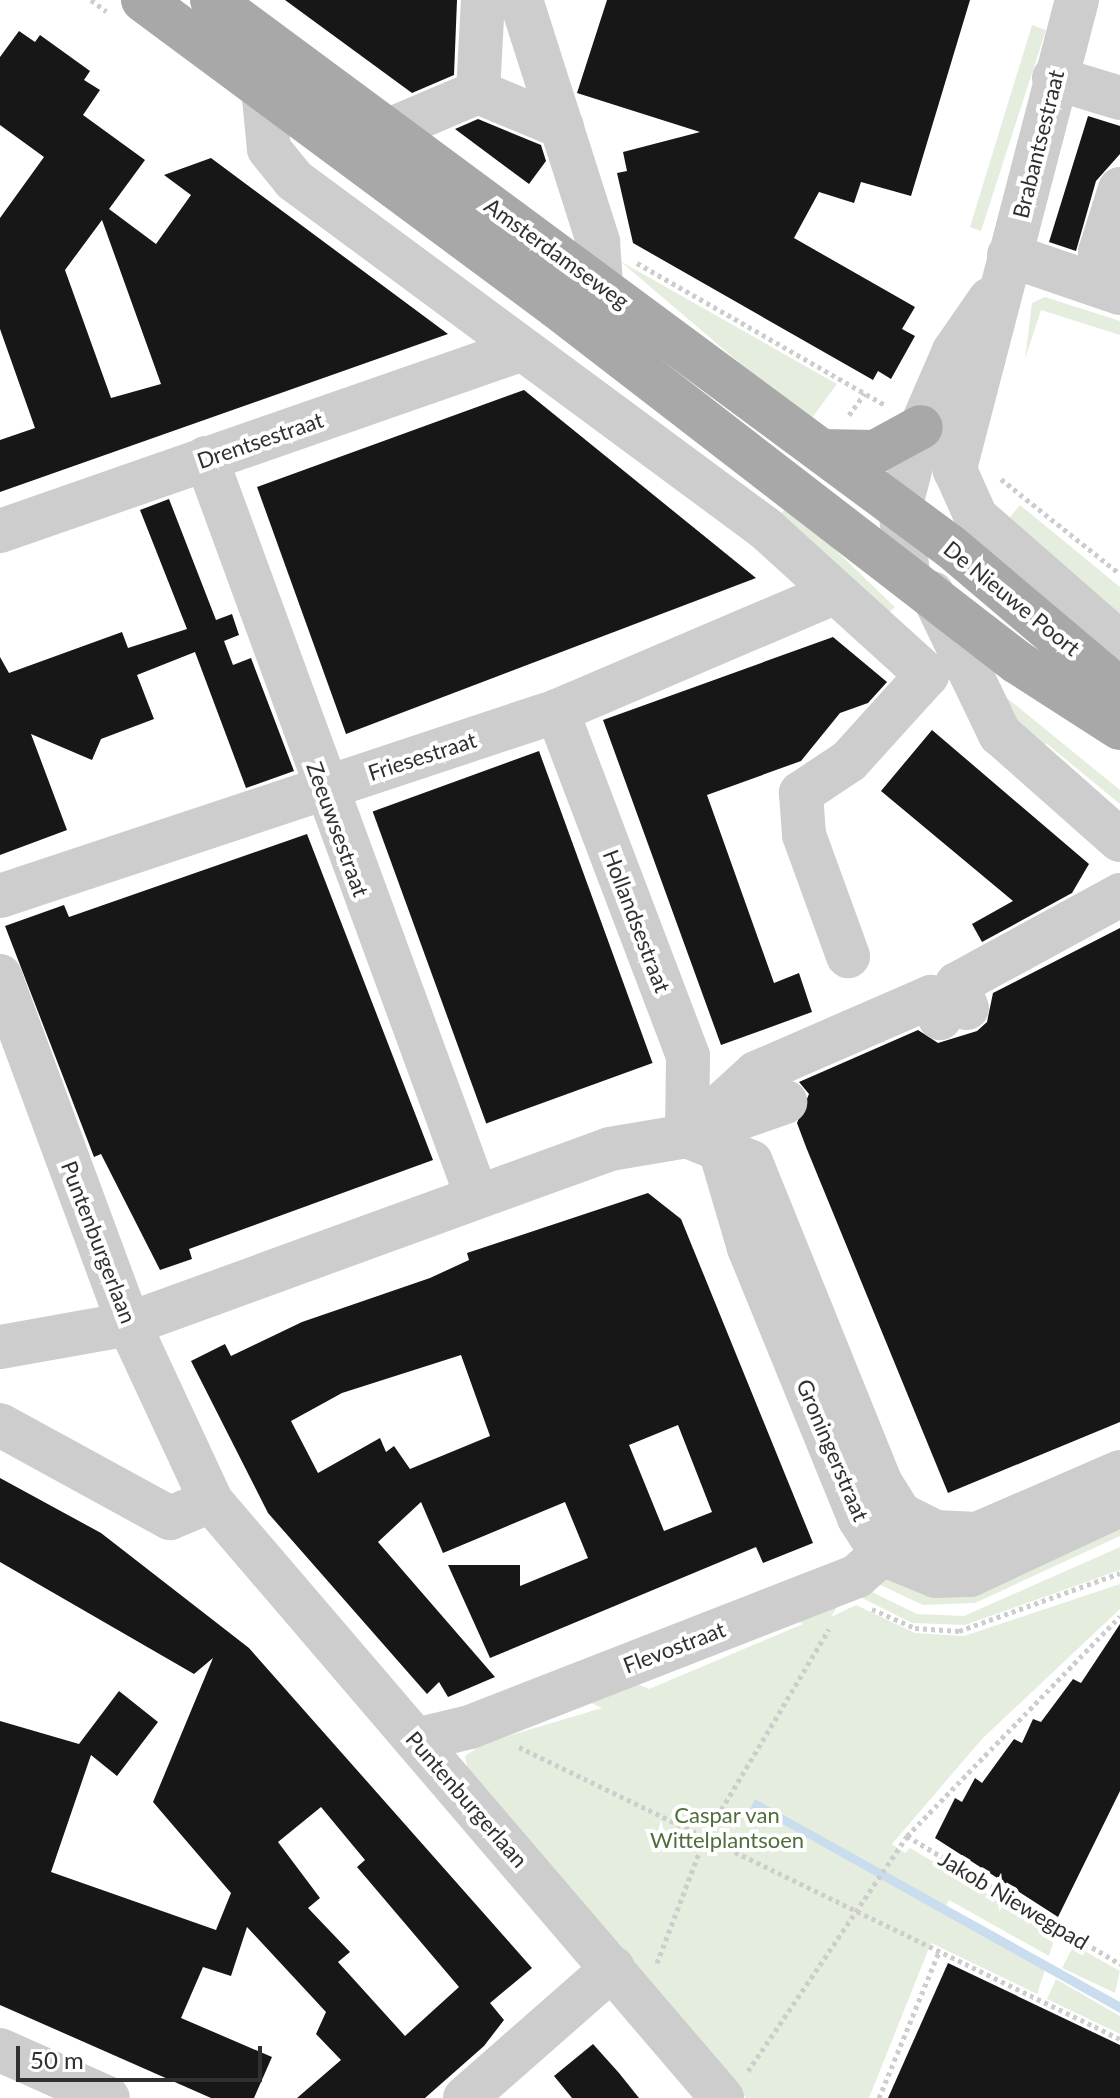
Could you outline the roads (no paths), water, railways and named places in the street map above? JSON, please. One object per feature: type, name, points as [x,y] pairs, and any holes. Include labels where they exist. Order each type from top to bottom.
[{"type":"main road","name":"Amsterdamseweg","points":[[143,0],[557,307],[920,583]]},
{"type":"main road","name":"Amsterdamseweg","points":[[212,0],[900,509]]},
{"type":"main road","points":[[822,451],[945,455]]},
{"type":"main road","name":"De Nieuwe Poort","points":[[900,509],[1050,625],[1120,690]]},
{"type":"main road","name":"De Nieuwe Poort","points":[[920,583],[1017,662],[1120,728]]},
{"type":"main road","points":[[1050,625],[1120,663]]},
{"type":"main road","points":[[1017,662],[1120,757]]},
{"type":"street","points":[[478,92],[483,0]]},
{"type":"street","points":[[521,0],[598,242],[601,285]]},
{"type":"street","name":"Brabantsestraat","points":[[920,583],[900,509],[945,455],[954,351],[1004,272],[1077,0]]},
{"type":"street","points":[[1054,78],[1120,98]]},
{"type":"street","name":"Amsterdamseweg","points":[[263,88],[269,149],[294,180],[520,350],[765,528],[927,675],[849,761],[801,793],[804,835],[848,956]]},
{"type":"street","points":[[389,130],[478,92],[562,127]]},
{"type":"street","points":[[1120,189],[1100,252],[1120,258]]},
{"type":"street","name":"Amsterdamseweg","points":[[414,270],[557,307]]},
{"type":"street","points":[[1004,272],[1120,293]]},
{"type":"street","name":"Drentsestraat","points":[[0,531],[520,350]]},
{"type":"street","name":"De Nieuwe Poort","points":[[945,455],[976,517],[1120,643]]},
{"type":"street","name":"Zeeuwsestraat","points":[[206,458],[323,789],[477,1197]]},
{"type":"street","points":[[920,583],[1000,734],[1120,840]]},
{"type":"street","name":"Friesestraat","points":[[0,896],[557,711],[834,593]]},
{"type":"street","name":"Hollandsestraat","points":[[557,711],[688,1056],[703,1141]]},
{"type":"street","points":[[703,1141],[756,1073],[931,997],[953,1013],[957,984],[1120,895]]},
{"type":"street","name":"Puntenburgerlaan","points":[[0,976],[129,1324],[211,1501],[613,1968],[730,2092]]},
{"type":"street","points":[[0,1347],[129,1324],[649,1137],[703,1141],[785,1102]]},
{"type":"street","name":"Groningerstraat","points":[[703,1141],[751,1162],[880,1482],[915,1524]]},
{"type":"street","name":"Groningerstraat","points":[[703,1141],[859,1518],[882,1554]]},
{"type":"street","points":[[0,1425],[170,1518],[211,1501]]},
{"type":"street","points":[[915,1524],[949,1536],[977,1534],[1120,1472]]},
{"type":"street","points":[[882,1554],[936,1576],[970,1575],[1120,1505]]},
{"type":"street","name":"Flevostraat","points":[[416,1740],[470,1727],[857,1576],[915,1524]]},
{"type":"street","points":[[465,2098],[613,1968]]},
{"type":"street","points":[[0,2050],[108,2098]]},
{"type":"water","points":[[755,1799],[1120,2002],[1120,2013],[770,1817],[765,1828],[746,1818]]},
{"type":"park label","name":"Caspar van Wittelplantsoen","points":[[727,1826]]}]
